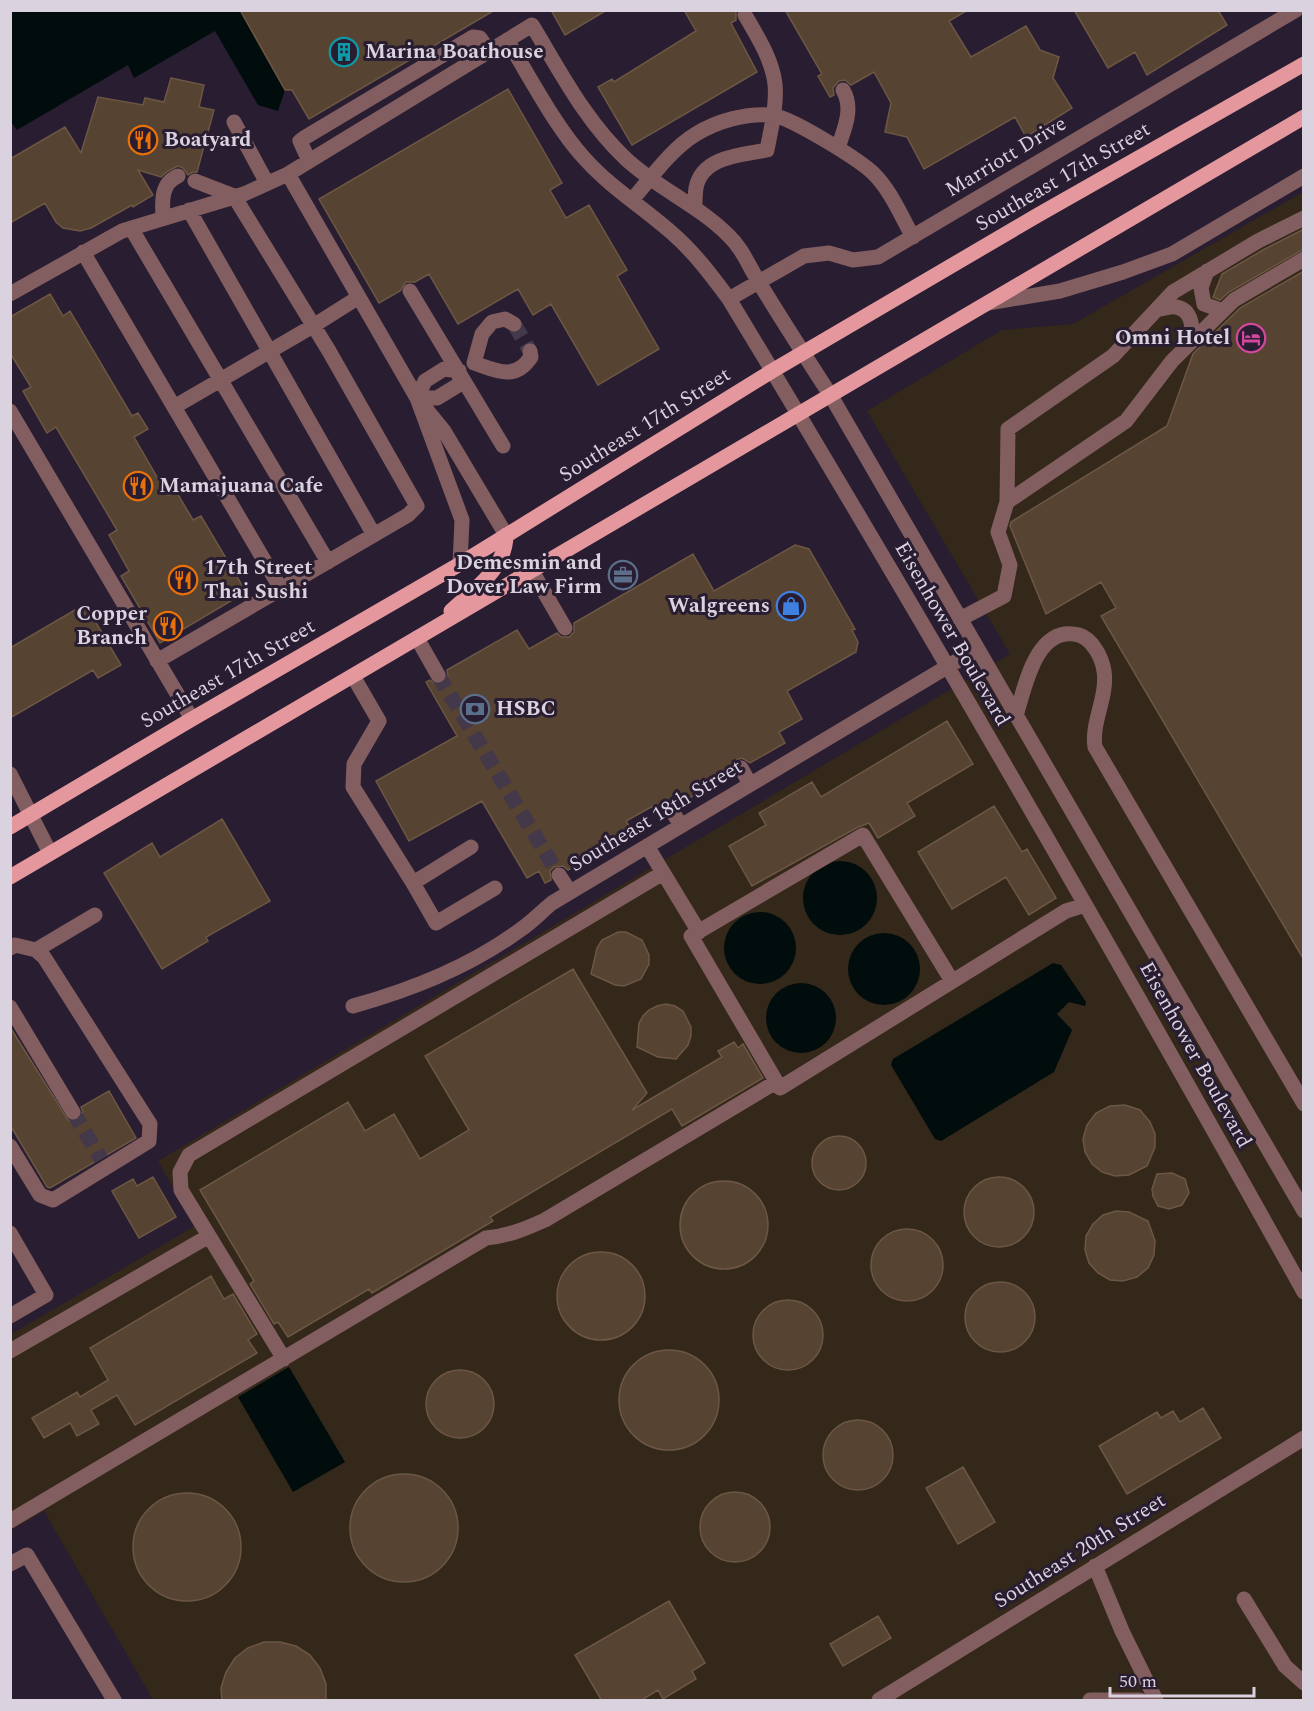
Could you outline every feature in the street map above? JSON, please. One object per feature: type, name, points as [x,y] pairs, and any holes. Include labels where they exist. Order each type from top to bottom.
[{"type":"main road","name":"Southeast 17th Street","points":[[10,827],[460,564],[804,352],[1038,215],[1304,64]]},
{"type":"main road","points":[[10,877],[1304,117]]},
{"type":"main road","points":[[423,635],[489,575],[501,559],[506,547],[506,535]]},
{"type":"street","name":"Marriott Drive","points":[[729,299],[804,256],[829,253],[853,260],[878,257],[1296,10]]},
{"type":"street","points":[[695,208],[697,185],[701,175],[709,166],[720,160],[767,150],[773,115],[775,83],[766,53],[745,15]]},
{"type":"street","name":"Eisenhower Boulevard","points":[[1304,1211],[831,396],[758,282],[744,254],[728,235],[695,208],[627,161],[605,139],[532,25],[507,40],[583,157],[608,183],[672,233],[698,258],[729,299],[1086,905],[1304,1292]]},
{"type":"street","points":[[309,161],[300,146],[300,141],[304,138],[473,37],[480,38],[489,51]]},
{"type":"street","points":[[10,294],[83,252],[131,228],[234,196],[288,174],[507,40]]},
{"type":"street","points":[[838,148],[849,109],[843,90]]},
{"type":"street","points":[[632,200],[675,152],[696,134],[737,117],[773,115],[838,148],[875,175],[889,194],[913,237]]},
{"type":"street","points":[[234,122],[267,183]]},
{"type":"street","points":[[288,174],[417,398],[462,520],[460,564]]},
{"type":"street","points":[[163,218],[165,187],[170,179],[178,176]]},
{"type":"street","points":[[988,303],[1060,291],[1172,254],[1304,176]]},
{"type":"street","points":[[157,661],[408,516],[417,506],[313,326],[234,196],[195,181]]},
{"type":"street","points":[[189,210],[374,535]]},
{"type":"street","points":[[960,619],[1004,596],[1010,565],[998,532],[1006,502],[1008,429],[1113,356],[1173,292],[1258,241],[1304,218]]},
{"type":"street","points":[[131,228],[328,562]]},
{"type":"street","points":[[83,252],[280,589]]},
{"type":"street","points":[[1006,502],[1126,421],[1172,361],[1234,300],[1304,259]]},
{"type":"street","points":[[1207,271],[1201,288],[1204,303],[1223,311]]},
{"type":"street","points":[[410,291],[502,446]]},
{"type":"street","points":[[174,406],[359,297]]},
{"type":"street","points":[[1156,310],[1176,307],[1186,312],[1193,325],[1191,342]]},
{"type":"street","points":[[417,398],[424,381],[444,369],[459,371],[474,363],[482,334],[492,322],[506,319],[514,324]]},
{"type":"street","points":[[474,363],[505,374],[524,368],[531,357],[530,351]]},
{"type":"street","points":[[417,398],[438,398],[460,384],[459,371]]},
{"type":"street","points":[[417,398],[444,431],[506,535]]},
{"type":"street","points":[[10,411],[192,719]]},
{"type":"street","points":[[532,571],[565,628]]},
{"type":"street","points":[[1016,716],[1035,657],[1044,646],[1056,636],[1068,633],[1086,638],[1098,654],[1104,670],[1104,686],[1093,736],[1095,747],[1304,1104]]},
{"type":"street","points":[[423,635],[438,675]]},
{"type":"street","name":"Southeast 18th Street","points":[[353,1006],[397,994],[488,951],[521,930],[552,903],[977,649]]},
{"type":"street","points":[[353,676],[379,721],[354,764],[353,787],[436,923],[495,888]]},
{"type":"street","points":[[741,768],[750,784]]},
{"type":"street","points":[[10,774],[50,853]]},
{"type":"street","points":[[671,809],[681,826]]},
{"type":"street","points":[[952,981],[863,835],[691,936],[780,1088],[1066,911],[1086,905]]},
{"type":"street","points":[[646,846],[699,932]]},
{"type":"street","points":[[412,883],[471,847]]},
{"type":"street","points":[[284,1359],[181,1190],[180,1172],[189,1155],[663,873]]},
{"type":"street","points":[[559,875],[570,892]]},
{"type":"street","points":[[36,950],[95,915]]},
{"type":"street","points":[[10,948],[15,945],[36,950],[44,957],[150,1125],[149,1142],[103,1163],[53,1200],[40,1195],[10,1146]]},
{"type":"street","points":[[10,1007],[73,1112]]},
{"type":"street","points":[[10,1521],[486,1238],[522,1230],[545,1220],[776,1082]]},
{"type":"street","points":[[10,1233],[46,1295],[10,1316]]},
{"type":"street","points":[[10,1351],[209,1236]]},
{"type":"street","name":"Southeast 20th Street","points":[[879,1701],[1304,1438]]},
{"type":"street","points":[[10,1564],[27,1555],[114,1701]]},
{"type":"street","points":[[1095,1566],[1122,1631],[1156,1701]]},
{"type":"street","points":[[1245,1599],[1285,1666],[1304,1683]]},
{"type":"street","points":[[1090,1701],[1140,1701]]},
{"type":"shaded area","points":[[11,11],[240,11],[285,90],[278,111],[258,105],[215,31],[134,78],[128,65],[17,130],[11,122]]},
{"type":"shaded area","points":[[1303,192],[1303,1700],[153,1700],[44,1511],[11,1530],[10,1335],[195,1226],[158,1161],[1010,654],[867,411],[1002,330],[1073,324]]},
{"type":"shaded area","points":[[840,861],[854,864],[866,872],[874,884],[877,898],[874,912],[866,924],[854,932],[840,935],[826,932],[814,924],[806,912],[803,898],[806,884],[814,872],[826,864]]},
{"type":"shaded area","points":[[760,912],[780,918],[790,928],[796,948],[790,968],[780,978],[760,984],[740,978],[730,968],[724,948],[730,928],[740,918]]},
{"type":"shaded area","points":[[884,933],[898,936],[910,943],[917,955],[920,969],[917,983],[910,995],[898,1002],[884,1005],[870,1002],[858,995],[851,983],[848,969],[851,955],[858,943],[870,936]]},
{"type":"shaded area","points":[[1053,963],[1061,965],[1086,1002],[1085,1006],[1069,1002],[1057,1014],[1072,1030],[1054,1072],[941,1141],[935,1139],[891,1065],[893,1059]]},
{"type":"shaded area","points":[[801,983],[820,989],[830,999],[836,1018],[830,1037],[820,1047],[801,1053],[782,1047],[772,1037],[766,1018],[772,999],[782,989]]},
{"type":"shaded area","points":[[289,1367],[345,1462],[293,1492],[238,1397]]},
{"type":"building","name":"Marina Boathouse","points":[[240,10],[495,10],[309,119],[292,90],[285,90]]},
{"type":"building","points":[[551,10],[607,10],[565,35]]},
{"type":"building","points":[[684,10],[736,10],[736,20],[731,23],[757,72],[632,145],[598,87],[612,79],[614,82],[696,31]]},
{"type":"building","points":[[785,10],[968,10],[949,21],[971,57],[1026,26],[1040,50],[1059,57],[1053,78],[1072,108],[1026,137],[1015,117],[924,169],[907,137],[885,132],[891,103],[874,72],[851,85],[845,80],[839,81],[833,88],[834,95],[830,97],[818,76],[822,74]]},
{"type":"building","points":[[1074,10],[1218,10],[1227,25],[1147,75],[1135,52],[1108,68]]},
{"type":"building","points":[[171,78],[204,85],[199,107],[214,110],[197,172],[188,175],[183,168],[178,166],[161,177],[138,170],[153,195],[91,228],[80,231],[63,228],[56,222],[45,203],[10,223],[10,159],[65,127],[81,153],[98,97],[143,105],[145,98],[164,102]]},
{"type":"building","points":[[508,89],[562,183],[550,190],[566,218],[589,205],[627,270],[617,276],[659,349],[598,385],[551,304],[533,315],[518,289],[458,324],[429,274],[415,282],[406,282],[400,291],[379,303],[319,199]]},
{"type":"building","points":[[1304,229],[1304,249],[1229,292],[1220,300],[1213,297],[1222,274]]},
{"type":"building","points":[[1304,271],[1304,960],[1101,616],[1116,608],[1101,582],[1046,614],[1010,526],[1011,522],[1167,426],[1193,354],[1240,308]]},
{"type":"building","points":[[50,294],[63,316],[70,311],[132,416],[138,413],[148,429],[134,437],[168,496],[176,491],[193,520],[201,516],[246,592],[160,643],[121,576],[129,571],[109,535],[117,530],[56,427],[47,433],[23,391],[31,387],[10,353],[10,317]]},
{"type":"building","points":[[795,545],[809,549],[855,629],[852,630],[858,642],[856,652],[787,691],[802,719],[779,732],[785,743],[750,763],[742,758],[736,760],[731,767],[733,773],[679,804],[675,800],[667,800],[662,805],[662,813],[659,815],[653,806],[626,821],[633,832],[568,870],[563,866],[554,867],[550,871],[551,880],[545,883],[539,871],[527,878],[482,801],[409,841],[376,781],[457,736],[426,682],[430,680],[437,685],[443,683],[448,676],[447,670],[517,630],[529,649],[557,633],[561,637],[569,637],[574,632],[574,623],[693,554],[714,591]]},
{"type":"building","points":[[85,604],[121,665],[98,678],[93,670],[10,718],[10,648]]},
{"type":"building","points":[[947,721],[973,764],[907,803],[915,816],[878,838],[869,823],[858,827],[752,886],[729,846],[766,825],[759,813],[812,782],[821,797]]},
{"type":"building","points":[[994,806],[1022,852],[1027,849],[1056,898],[1029,915],[1006,877],[952,909],[918,852]]},
{"type":"building","points":[[222,819],[270,901],[206,937],[208,941],[162,969],[104,873],[152,843],[160,857]]},
{"type":"building","points":[[618,932],[626,932],[642,940],[649,955],[649,964],[641,979],[624,986],[615,985],[591,974],[597,948],[602,940]]},
{"type":"building","points":[[573,969],[647,1093],[632,1110],[722,1057],[718,1051],[734,1042],[738,1048],[743,1044],[763,1078],[682,1126],[672,1109],[490,1217],[493,1221],[372,1293],[369,1289],[288,1337],[278,1322],[274,1324],[250,1284],[254,1281],[200,1190],[348,1102],[365,1131],[394,1114],[420,1159],[469,1130],[425,1056]]},
{"type":"building","points":[[666,1004],[683,1011],[691,1027],[688,1045],[676,1059],[658,1057],[637,1047],[639,1023],[643,1016],[649,1010]]},
{"type":"building","points":[[10,1027],[68,1120],[73,1122],[78,1120],[83,1112],[81,1107],[109,1091],[136,1138],[50,1188],[47,1187],[10,1125]]},
{"type":"building","points":[[1125,1105],[1140,1110],[1150,1122],[1155,1134],[1155,1147],[1147,1166],[1129,1175],[1115,1176],[1102,1172],[1092,1164],[1085,1152],[1083,1139],[1087,1125],[1096,1113],[1110,1106]]},
{"type":"building","points":[[839,1136],[849,1138],[858,1144],[864,1153],[866,1163],[864,1173],[858,1182],[849,1188],[839,1190],[829,1188],[820,1182],[814,1173],[812,1163],[814,1153],[820,1144],[829,1138]]},
{"type":"building","points":[[1172,1173],[1185,1179],[1189,1193],[1182,1205],[1169,1209],[1158,1206],[1152,1189],[1157,1174]]},
{"type":"building","points":[[153,1177],[176,1217],[139,1238],[112,1191],[133,1179],[137,1186]]},
{"type":"building","points":[[999,1177],[1012,1180],[1024,1187],[1031,1199],[1034,1212],[1031,1225],[1024,1237],[1012,1244],[999,1247],[986,1244],[974,1237],[967,1225],[964,1212],[967,1199],[974,1187],[986,1180]]},
{"type":"building","points":[[724,1181],[741,1185],[755,1194],[764,1208],[768,1225],[764,1242],[755,1256],[741,1265],[724,1269],[707,1265],[693,1256],[684,1242],[680,1225],[684,1208],[693,1194],[707,1185]]},
{"type":"building","points":[[1116,1211],[1129,1212],[1148,1221],[1155,1241],[1154,1255],[1148,1268],[1137,1277],[1123,1281],[1110,1280],[1098,1273],[1089,1263],[1085,1250],[1086,1236],[1093,1224],[1103,1215]]},
{"type":"building","points":[[907,1229],[927,1235],[937,1245],[943,1265],[937,1285],[927,1295],[907,1301],[887,1295],[877,1285],[871,1265],[877,1245],[887,1235]]},
{"type":"building","points":[[601,1252],[618,1255],[632,1265],[642,1279],[645,1296],[642,1313],[632,1327],[618,1337],[601,1340],[584,1337],[570,1327],[560,1313],[557,1296],[560,1279],[570,1265],[584,1255]]},
{"type":"building","points":[[211,1276],[224,1299],[233,1294],[257,1334],[248,1340],[257,1353],[135,1425],[117,1395],[91,1410],[99,1424],[77,1436],[70,1423],[44,1438],[32,1418],[77,1392],[80,1397],[108,1380],[90,1348]]},
{"type":"building","points":[[1000,1282],[1013,1285],[1025,1292],[1032,1304],[1035,1317],[1032,1330],[1025,1342],[1013,1349],[1000,1352],[987,1349],[975,1342],[968,1330],[965,1317],[968,1304],[975,1292],[987,1285]]},
{"type":"building","points":[[788,1300],[801,1303],[813,1310],[820,1322],[823,1335],[820,1348],[813,1360],[801,1367],[788,1370],[775,1367],[763,1360],[756,1348],[753,1335],[756,1322],[763,1310],[775,1303]]},
{"type":"building","points":[[669,1350],[688,1354],[704,1365],[715,1381],[719,1400],[715,1419],[704,1435],[688,1446],[669,1450],[650,1446],[634,1435],[623,1419],[619,1400],[623,1381],[634,1365],[650,1354]]},
{"type":"building","points":[[460,1370],[473,1373],[484,1380],[491,1391],[494,1404],[491,1417],[484,1428],[473,1435],[460,1438],[447,1435],[436,1428],[429,1417],[426,1404],[429,1391],[436,1380],[447,1373]]},
{"type":"building","points":[[1203,1408],[1221,1438],[1127,1494],[1099,1446],[1157,1412],[1161,1418],[1173,1411],[1180,1422]]},
{"type":"building","points":[[858,1420],[871,1423],[883,1430],[890,1442],[893,1455],[890,1468],[883,1480],[871,1487],[858,1490],[845,1487],[833,1480],[826,1468],[823,1455],[826,1442],[833,1430],[845,1423]]},
{"type":"building","points":[[963,1467],[995,1522],[958,1544],[926,1488]]},
{"type":"building","points":[[404,1474],[425,1478],[442,1490],[454,1507],[458,1528],[454,1549],[442,1566],[425,1578],[404,1582],[383,1578],[366,1566],[354,1549],[350,1528],[354,1507],[366,1490],[383,1478]]},
{"type":"building","points":[[735,1492],[748,1495],[760,1502],[767,1514],[770,1527],[767,1540],[760,1552],[748,1559],[735,1562],[722,1559],[710,1552],[703,1540],[700,1527],[703,1514],[710,1502],[722,1495]]},
{"type":"building","points":[[187,1493],[208,1497],[225,1509],[237,1526],[241,1547],[237,1568],[225,1585],[208,1597],[187,1601],[166,1597],[149,1585],[137,1568],[133,1547],[137,1526],[149,1509],[166,1497]]},
{"type":"building","points":[[669,1601],[705,1663],[692,1671],[696,1679],[663,1699],[658,1690],[640,1701],[602,1701],[575,1655]]},
{"type":"building","points":[[878,1616],[891,1638],[843,1666],[830,1644]]},
{"type":"building","points":[[264,1642],[280,1642],[296,1646],[310,1655],[320,1668],[326,1684],[326,1701],[222,1701],[221,1688],[226,1672],[235,1658],[248,1648]]},
{"type":"tunnel","points":[[514,324],[530,351]]},
{"type":"tunnel","points":[[438,675],[559,875]]},
{"type":"tunnel","points":[[73,1112],[101,1159]]},
{"type":"place","name":"Marina Boathouse","points":[[344,52]]},
{"type":"place","name":"Boatyard","points":[[143,140]]},
{"type":"place","name":"Omni Hotel","points":[[1251,338]]},
{"type":"place","name":"Mamajuana Cafe","points":[[138,486]]},
{"type":"place","name":"Demesmin and Dover Law Firm","points":[[623,575]]},
{"type":"place","name":"17th Street Thai Sushi","points":[[183,580]]},
{"type":"place","name":"Walgreens","points":[[791,606]]},
{"type":"place","name":"Copper Branch","points":[[168,626]]},
{"type":"place","name":"HSBC","points":[[475,709]]}]
